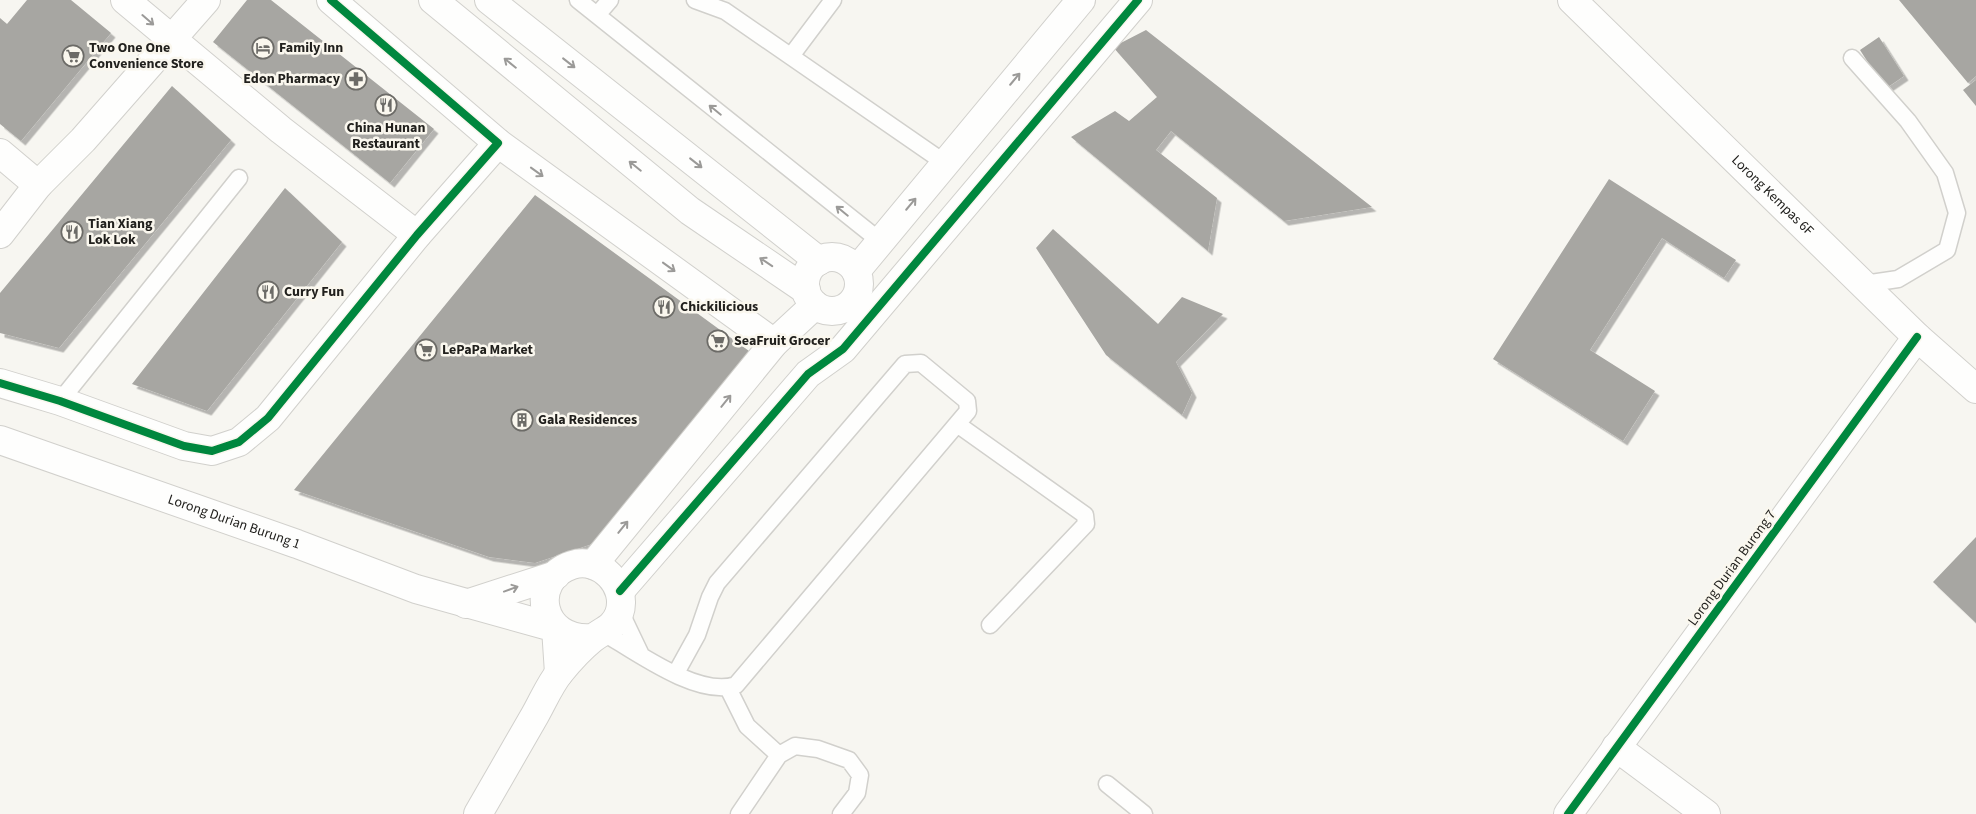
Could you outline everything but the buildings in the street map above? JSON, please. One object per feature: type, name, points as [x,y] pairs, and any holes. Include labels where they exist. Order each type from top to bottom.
[{"type":"street","points":[[125,0],[281,130],[417,235]]},
{"type":"street","points":[[0,234],[38,185],[83,140],[206,0]]},
{"type":"street","points":[[332,0],[498,143],[774,343]]},
{"type":"street","points":[[433,0],[690,211],[831,311],[854,289],[878,281],[927,250]]},
{"type":"street","points":[[489,0],[819,260]]},
{"type":"street","points":[[478,814],[559,673],[611,627],[620,601],[808,374],[880,241],[1081,0]]},
{"type":"street","points":[[808,374],[843,348],[1138,0]]},
{"type":"street","name":"Lorong Kempas 6F","points":[[1572,0],[1917,337],[1976,389]]},
{"type":"street","points":[[0,383],[60,401],[184,446],[212,451],[239,442],[268,418],[417,235],[498,143]]},
{"type":"street","points":[[0,153],[38,185]]},
{"type":"street","points":[[593,565],[810,297],[808,273],[819,260],[836,258],[850,264],[854,289]]},
{"type":"street","name":"Lorong Durian Burong 7","points":[[1568,814],[1917,337]]},
{"type":"street","name":"Lorong Durian Burung 1","points":[[0,440],[297,544],[416,589],[556,628]]},
{"type":"street","points":[[466,604],[556,574],[573,565],[593,565],[610,574],[620,601]]},
{"type":"street","points":[[556,574],[549,584],[545,596],[549,619],[556,628],[567,636],[580,639],[599,636]]},
{"type":"street","points":[[556,628],[559,673]]},
{"type":"street","points":[[1616,747],[1706,814]]},
{"type":"lane","points":[[578,0],[880,241]]},
{"type":"lane","points":[[597,15],[610,0]]},
{"type":"lane","points":[[694,0],[729,6],[790,56],[945,163]]},
{"type":"lane","points":[[790,56],[833,0]]},
{"type":"lane","points":[[1852,58],[1908,121],[1945,174],[1958,213],[1947,250],[1898,279],[1864,284]]},
{"type":"lane","points":[[60,401],[240,178]]},
{"type":"lane","points":[[599,636],[693,682],[707,686],[728,688],[736,685],[968,411],[967,401],[922,363],[906,364],[717,583],[710,597],[698,635],[676,673]]},
{"type":"lane","points":[[957,424],[1085,514],[1086,524],[990,625]]},
{"type":"lane","points":[[620,601],[642,656]]},
{"type":"lane","points":[[728,688],[747,726],[778,756]]},
{"type":"lane","points":[[739,814],[778,756],[795,746],[818,749],[849,760],[860,775],[857,794],[841,814]]},
{"type":"lane","points":[[1107,784],[1144,814]]},
{"type":"cycle path","points":[[0,383],[60,401],[184,446],[212,451],[239,442],[268,418],[417,235],[498,143],[331,0]]},
{"type":"cycle path","points":[[620,591],[808,374],[843,349],[1138,0]]},
{"type":"cycle path","points":[[1568,814],[1917,337]]},
{"type":"place","name":"Family Inn","points":[[263,48]]},
{"type":"place","name":"Two One One Convenience Store","points":[[73,56]]},
{"type":"place","name":"Edon Pharmacy","points":[[356,79]]},
{"type":"place","name":"China Hunan Restaurant","points":[[386,105]]},
{"type":"place","name":"Tian Xiang Lok Lok","points":[[72,232]]},
{"type":"place","name":"Curry Fun","points":[[268,292]]},
{"type":"place","name":"Chickilicious","points":[[664,307]]},
{"type":"place","name":"SeaFruit Grocer","points":[[718,341]]},
{"type":"place","name":"LePaPa Market","points":[[426,350]]},
{"type":"place","name":"Gala Residences","points":[[522,420]]}]
